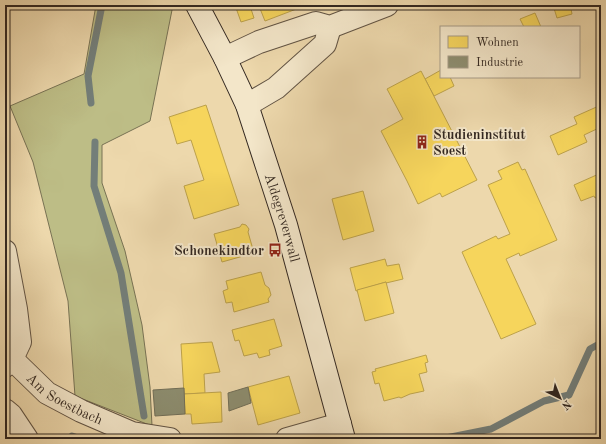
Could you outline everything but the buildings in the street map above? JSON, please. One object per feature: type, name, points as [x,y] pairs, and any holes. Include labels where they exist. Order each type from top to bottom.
[{"type":"street","name":"Aldegreverwall","points":[[197,5],[225,58],[246,105],[286,225],[343,433]]},
{"type":"street","points":[[225,58],[259,42],[316,24],[330,27],[387,5]]},
{"type":"street","points":[[246,105],[276,88],[325,44],[330,27]]},
{"type":"street","points":[[5,251],[16,309],[20,342],[9,362]]},
{"type":"street","name":"Am Soestbach","points":[[9,362],[47,393],[81,411],[132,433],[170,439]]},
{"type":"street","points":[[5,410],[11,415],[27,439]]},
{"type":"street","points":[[287,439],[343,433]]},
{"type":"green space","points":[[96,5],[173,5],[150,121],[102,145],[102,183],[125,251],[142,325],[150,387],[152,426],[75,396],[68,301],[33,162],[10,106],[84,74]]},
{"type":"waterway","points":[[91,103],[88,76],[102,5]]},
{"type":"waterway","points":[[95,142],[94,186],[121,273],[144,416]]},
{"type":"waterway","points":[[441,439],[491,429],[544,401],[569,395],[590,349],[601,343]]},
{"type":"waterway","points":[[72,436],[81,439]]},
{"type":"place","name":"Studieninstitut Soest","points":[[422,142]]},
{"type":"place","name":"Schonekindtor","points":[[275,250]]}]
